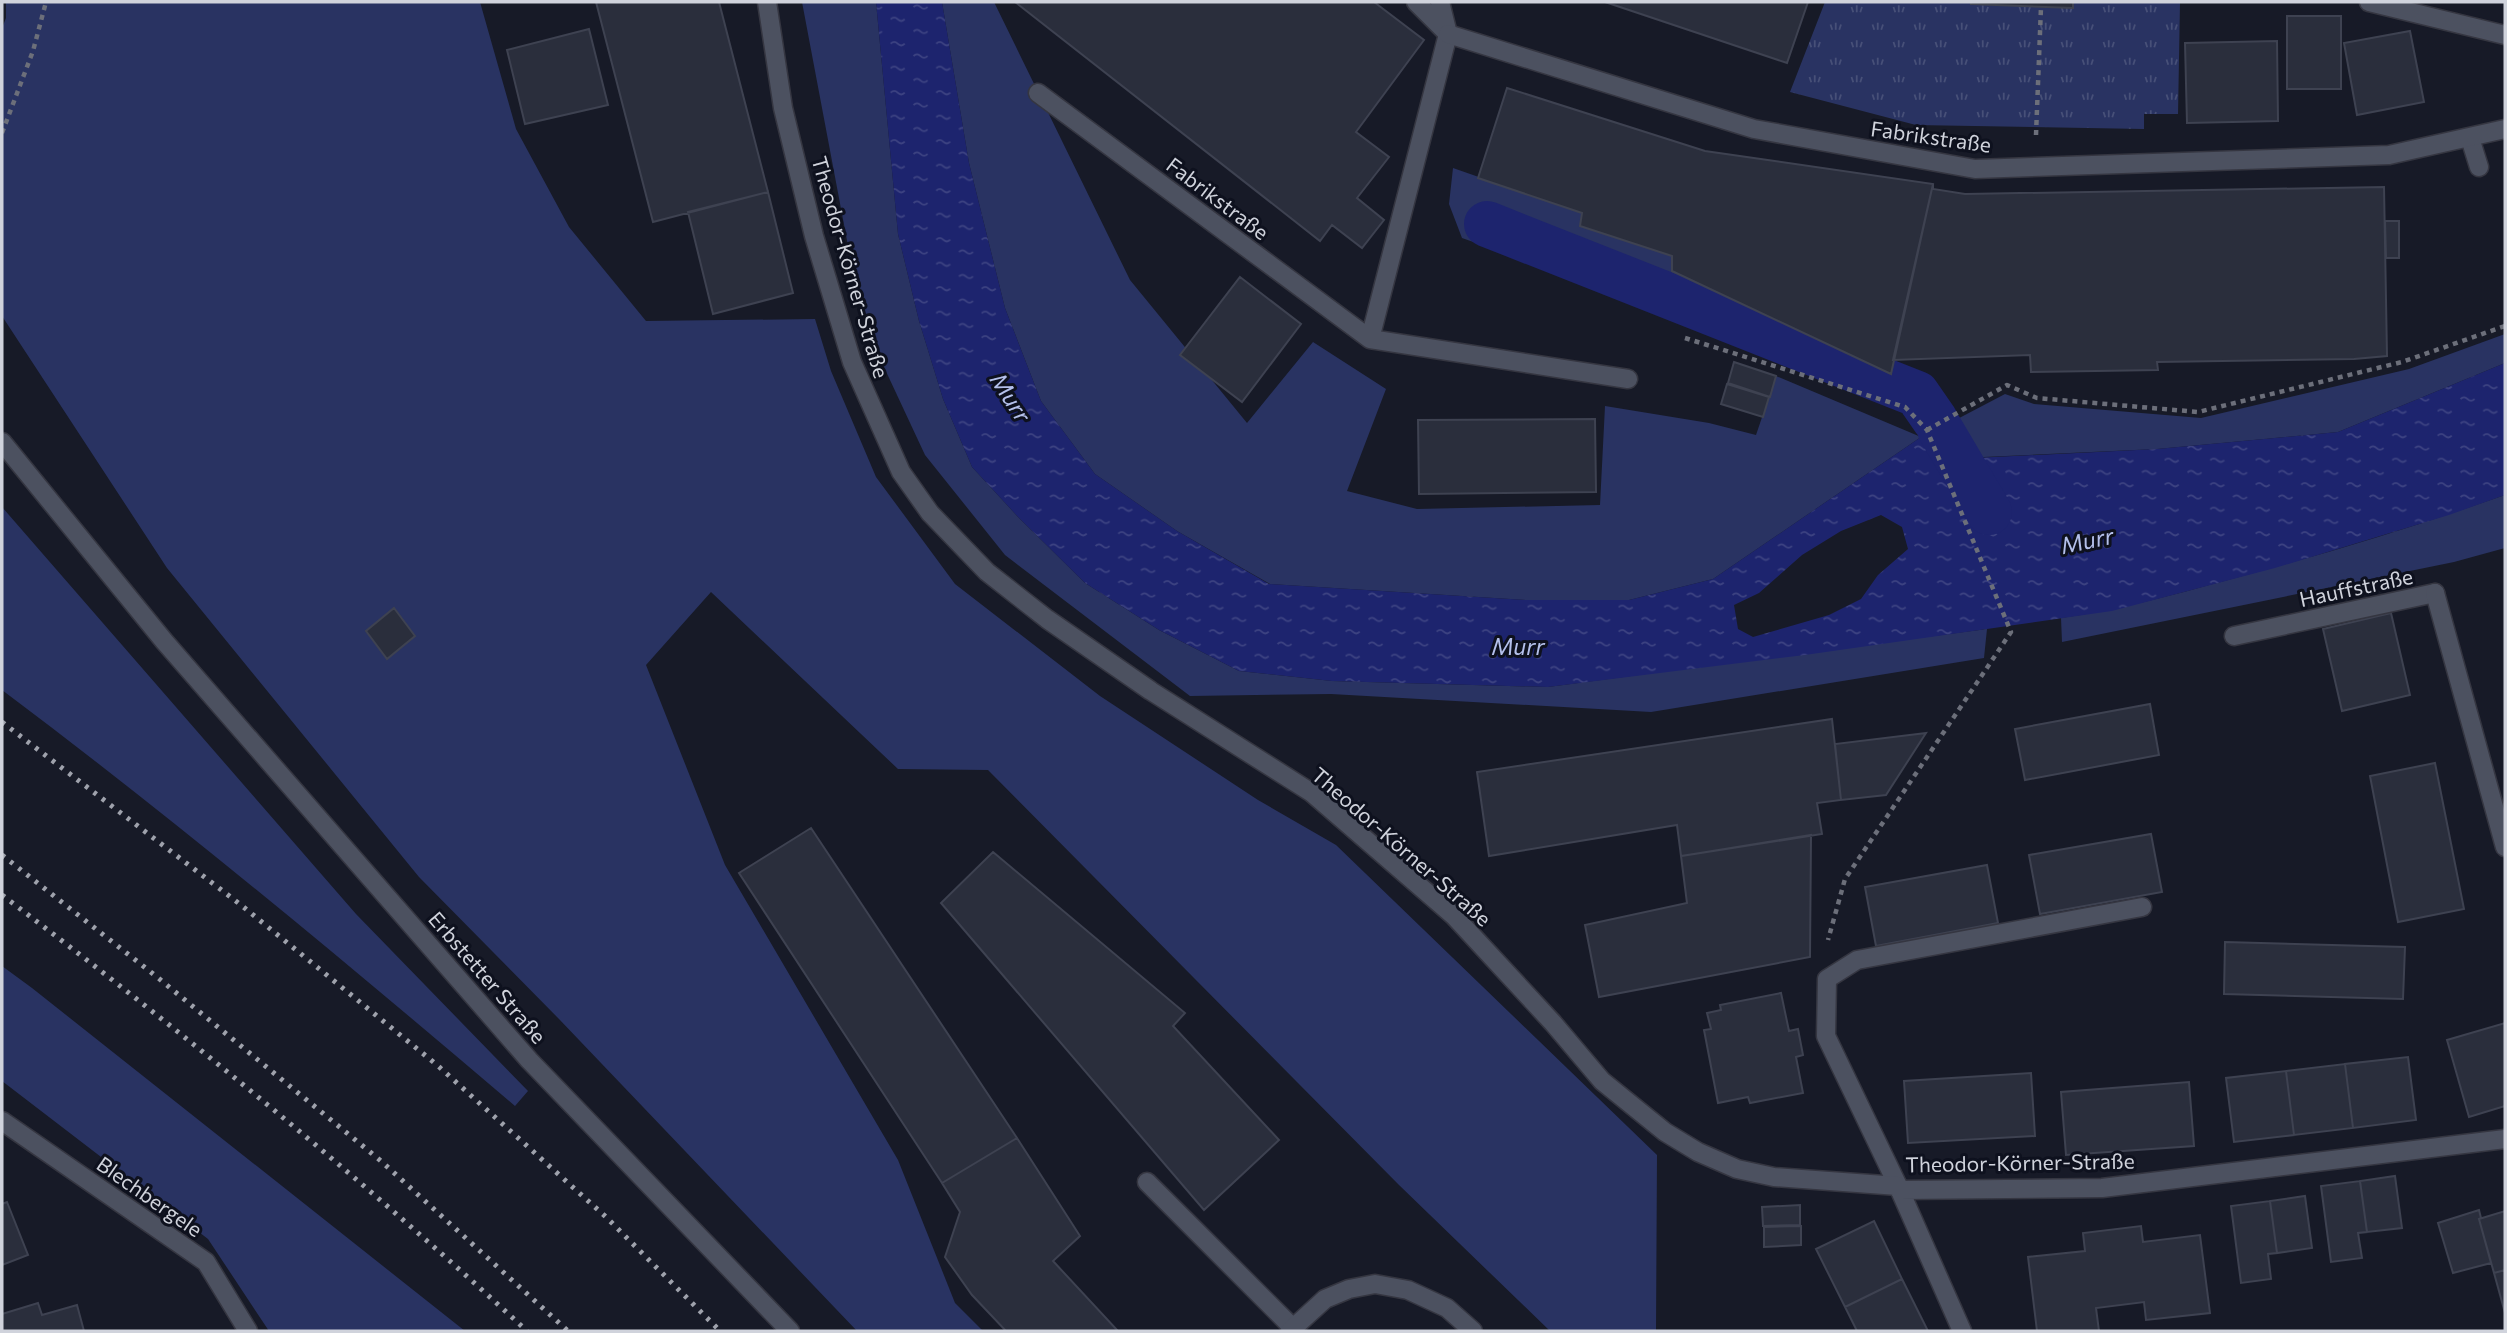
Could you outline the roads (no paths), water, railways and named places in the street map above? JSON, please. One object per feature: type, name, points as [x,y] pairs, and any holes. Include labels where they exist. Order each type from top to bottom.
[{"type":"street","name":"Theodor-Körner-Straße","points":[[767,2],[786,120],[814,236],[852,362],[901,472],[930,513],[987,572],[1047,619],[1151,691],[1312,793],[1454,916],[1553,1023],[1602,1081],[1665,1132],[1698,1152],[1737,1169],[1774,1177],[1899,1189],[2102,1188],[2505,1139]]},
{"type":"street","name":"Fabrikstraße","points":[[1416,2],[1448,34],[1754,129],[1975,169],[2389,155],[2505,129]]},
{"type":"street","points":[[1370,339],[1448,34],[1440,2]]},
{"type":"street","points":[[2369,2],[2505,35]]},
{"type":"street","name":"Fabrikstraße","points":[[1038,93],[1370,339],[1628,379]]},
{"type":"street","points":[[2470,138],[2479,167]]},
{"type":"street","name":"Erbstetter Straße","points":[[2,442],[164,641],[529,1059],[790,1331]]},
{"type":"street","name":"Hauffstraße","points":[[2234,636],[2435,593],[2505,847]]},
{"type":"street","points":[[1962,1331],[1899,1189],[1826,1036],[1827,979],[1857,960],[2142,907]]},
{"type":"street","name":"Blechbergele","points":[[2,1121],[206,1262],[248,1331]]},
{"type":"street","points":[[1147,1182],[1291,1329],[1325,1299],[1349,1289],[1375,1284],[1408,1290],[1447,1308],[1473,1331]]},
{"type":"water","name":"Murr","points":[[876,2],[942,2],[969,163],[1005,308],[1041,401],[1095,474],[1177,531],[1269,584],[1526,600],[1629,600],[1713,579],[1921,437],[1933,460],[2157,449],[2338,432],[2505,363],[2505,495],[2449,515],[2275,568],[2112,611],[1805,655],[1548,687],[1332,681],[1239,671],[1159,630],[1085,583],[972,467],[943,399],[919,321],[898,234]],"holes":[[[1881,515],[1902,527],[1908,549],[1878,575],[1861,599],[1829,615],[1753,637],[1738,629],[1734,605],[1759,593],[1802,555],[1841,531]]]},
{"type":"waterway","points":[[1487,224],[1917,394],[1935,420]]},
{"type":"waterway","points":[[1940,429],[1989,512]]},
{"type":"railway","points":[[2,722],[241,905],[437,1065],[606,1217],[720,1331]]},
{"type":"railway","points":[[2,855],[157,977],[381,1161],[568,1331]]},
{"type":"railway","points":[[2,895],[137,999],[270,1107],[400,1217],[527,1331]]}]
